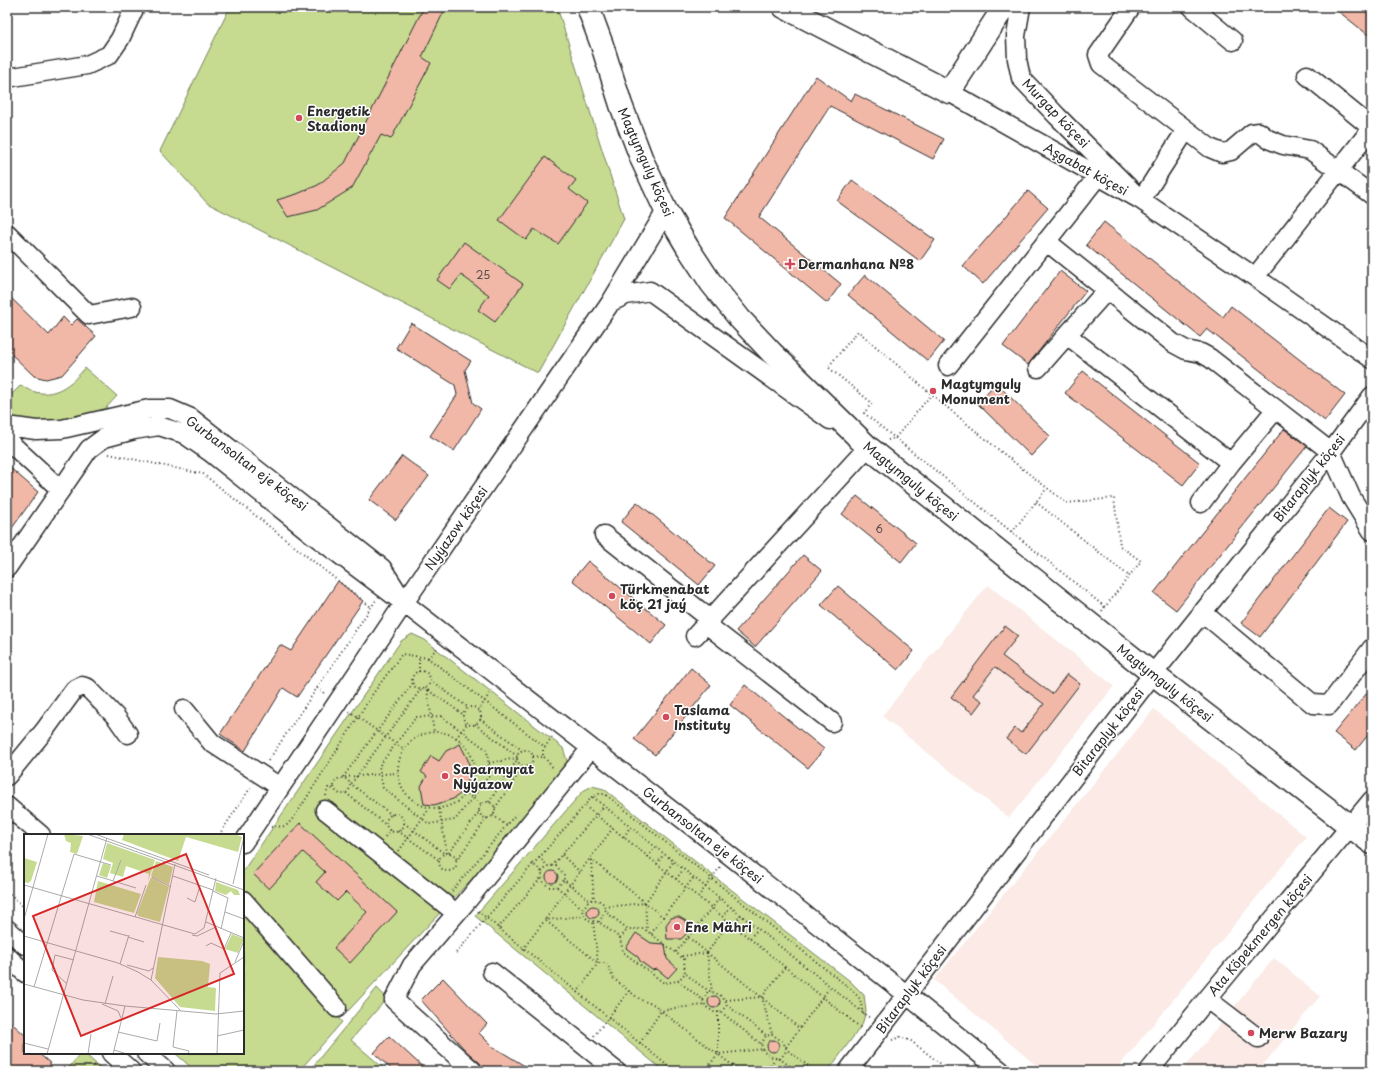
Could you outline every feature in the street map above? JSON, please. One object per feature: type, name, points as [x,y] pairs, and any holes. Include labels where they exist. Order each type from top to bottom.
[{"type":"main road","name":"Magtymguly köçesi","points":[[588,7],[621,105],[642,160],[666,211],[710,282],[740,319],[772,353],[868,447],[1153,674],[1372,843]]},
{"type":"main road","points":[[602,45],[605,7]]},
{"type":"main road","name":"Aşgabat köçesi","points":[[784,7],[949,92]]},
{"type":"main road","points":[[949,92],[1004,7]]},
{"type":"street","points":[[7,78],[87,65],[109,55],[120,39],[135,7]]},
{"type":"street","name":"Murgap köçesi","points":[[1021,7],[1016,36],[1017,59],[1021,78],[1141,200]]},
{"type":"street","points":[[1131,7],[1098,55],[1101,64],[1210,148],[1222,153],[1231,151],[1252,133],[1259,132],[1268,139],[1283,145],[1310,150],[1372,195]]},
{"type":"street","points":[[1192,7],[1234,41]]},
{"type":"street","points":[[1255,277],[1338,169],[1372,128],[1307,75]]},
{"type":"street","name":"Aşgabat köçesi","points":[[949,92],[1141,200],[1255,277],[1372,359]]},
{"type":"street","points":[[1141,200],[1186,130]]},
{"type":"street","points":[[948,366],[1098,176]]},
{"type":"street","name":"Nyýazow köçesi","points":[[244,842],[404,602],[611,302],[666,211]]},
{"type":"street","points":[[7,233],[89,315],[132,307]]},
{"type":"street","points":[[1046,241],[1173,343],[1186,350],[1201,353],[1210,358],[1331,452],[1351,497],[1372,530]]},
{"type":"street","points":[[1038,368],[1107,290]]},
{"type":"street","points":[[611,302],[626,295],[650,291],[868,447],[704,627]]},
{"type":"street","points":[[1067,335],[1231,463]]},
{"type":"street","name":"Bitaraplyk köçesi","points":[[848,1071],[881,1036],[906,994],[1153,674],[1331,452],[1372,396]]},
{"type":"street","name":"Gurbansoltan eje köçesi","points":[[7,426],[36,430],[62,429],[149,409],[170,409],[191,418],[382,568],[404,602]]},
{"type":"street","points":[[1201,502],[1276,409]]},
{"type":"street","name":"Gurbansoltan eje köçesi","points":[[7,568],[89,449],[104,438],[134,430],[159,426],[184,434],[210,452],[311,533],[404,602],[729,855],[906,994],[1001,1071]]},
{"type":"street","points":[[7,440],[61,490]]},
{"type":"street","points":[[604,535],[704,627],[832,722]]},
{"type":"street","points":[[1202,612],[1313,704],[1329,705],[1372,648]]},
{"type":"street","points":[[7,776],[44,731],[74,690],[82,686],[88,688],[116,717],[128,734]]},
{"type":"street","points":[[184,709],[212,743],[280,787]]},
{"type":"street","points":[[473,1071],[394,1000],[412,965],[462,907],[591,748]]},
{"type":"street","name":"Ata Köpekmergen köçesi","points":[[1148,1071],[1372,800]]},
{"type":"street","points":[[7,806],[41,834]]},
{"type":"street","points":[[325,810],[442,902],[462,907]]},
{"type":"street","points":[[244,901],[337,1008]]},
{"type":"street","points":[[7,929],[24,944]]},
{"type":"street","points":[[7,956],[24,972]]},
{"type":"street","points":[[492,972],[616,1071]]},
{"type":"street","points":[[1207,999],[1258,1038]]},
{"type":"street","points":[[112,1054],[131,1071]]},
{"type":"street","points":[[147,1054],[166,1071]]},
{"type":"path","points":[[1090,624],[1105,607],[1141,561],[1120,546],[1114,498],[1067,503],[1022,469],[931,394],[858,331],[828,367],[872,403],[864,414],[1105,607]]},
{"type":"path","points":[[868,447],[895,438],[931,394]]},
{"type":"path","points":[[89,449],[203,474],[371,607]]},
{"type":"path","points":[[1012,532],[1048,488]]},
{"type":"path","points":[[1036,502],[1129,576]]},
{"type":"path","points":[[220,834],[385,588]]},
{"type":"path","points":[[253,828],[286,826],[295,816],[374,692],[402,654],[428,658],[545,747]]},
{"type":"path","points":[[419,657],[419,672]]},
{"type":"path","points":[[344,777],[413,683],[414,675],[419,672],[427,673],[430,680],[469,708],[474,708],[478,711],[481,715],[480,719],[475,724],[467,724]]},
{"type":"path","points":[[478,711],[500,677]]},
{"type":"path","points":[[430,680],[426,689],[434,732]]},
{"type":"path","points":[[413,683],[416,687],[426,689],[464,715]]},
{"type":"path","points":[[346,793],[350,788],[350,784],[421,689]]},
{"type":"path","points":[[337,703],[404,749]]},
{"type":"path","points":[[467,724],[464,720],[464,715],[469,708]]},
{"type":"path","points":[[441,716],[461,731],[487,750],[490,774],[455,820],[429,824],[383,788],[379,766],[416,718],[441,716]]},
{"type":"path","points":[[480,719],[522,750],[530,751],[533,756],[531,763],[524,766],[495,808],[493,815]]},
{"type":"path","points":[[456,738],[467,724]]},
{"type":"path","points":[[475,724],[517,758],[520,764],[524,766]]},
{"type":"path","points":[[533,756],[543,757],[543,750],[560,724]]},
{"type":"path","points":[[434,732],[442,732],[456,738],[468,749],[474,763],[472,784],[467,794],[450,806],[439,809],[419,805],[411,800],[404,792],[399,782],[397,772],[399,760],[409,742],[425,733],[434,732]]},
{"type":"path","points":[[489,802],[517,758],[518,753],[522,750]]},
{"type":"path","points":[[489,763],[517,758]]},
{"type":"path","points":[[397,772],[338,778],[334,783],[334,786],[338,793],[346,793],[393,832],[402,828],[404,823]]},
{"type":"path","points":[[344,777],[348,779],[350,784],[392,815],[400,816],[404,823],[413,831],[454,856],[456,861]]},
{"type":"path","points":[[467,794],[481,804],[489,802],[493,804],[495,808]]},
{"type":"path","points":[[456,953],[592,797],[599,794],[605,794],[852,990],[860,999],[863,1014]]},
{"type":"path","points":[[592,797],[655,846],[683,870],[694,877],[863,1014],[881,1036]]},
{"type":"path","points":[[481,804],[479,812],[447,853],[442,855],[439,860],[440,866],[444,870],[450,870],[455,866],[456,861],[486,818],[493,815]]},
{"type":"path","points":[[585,806],[822,997],[881,1036],[892,1040],[900,1037],[912,1040],[950,1071]]},
{"type":"path","points":[[552,866],[604,806]]},
{"type":"path","points":[[391,861],[429,808]]},
{"type":"path","points":[[439,809],[447,853]]},
{"type":"path","points":[[442,902],[521,809]]},
{"type":"path","points":[[479,812],[486,818]]},
{"type":"path","points":[[387,826],[387,821],[392,815]]},
{"type":"path","points":[[493,815],[507,826]]},
{"type":"path","points":[[624,837],[630,827]]},
{"type":"path","points":[[523,949],[613,828]]},
{"type":"path","points":[[398,831],[439,860]]},
{"type":"path","points":[[648,857],[655,846]]},
{"type":"path","points":[[657,864],[664,854]]},
{"type":"path","points":[[562,855],[580,872]]},
{"type":"path","points":[[698,897],[729,855]]},
{"type":"path","points":[[540,858],[548,866],[556,866],[564,874],[564,880],[557,887]]},
{"type":"path","points":[[591,858],[594,900]]},
{"type":"path","points":[[591,858],[663,917]]},
{"type":"path","points":[[647,931],[645,903],[674,862]]},
{"type":"path","points":[[533,864],[542,872]]},
{"type":"path","points":[[548,866],[542,872],[542,881],[549,887],[557,887],[583,909],[584,916],[588,920],[598,922],[620,938],[623,952],[664,983],[678,981],[685,973],[684,959],[676,952],[644,929],[628,929],[606,912],[604,904],[598,900],[589,900],[564,880]]},
{"type":"path","points":[[676,879],[683,870]]},
{"type":"path","points":[[498,928],[542,877]]},
{"type":"path","points":[[651,934],[694,877]]},
{"type":"path","points":[[7,891],[24,907]]},
{"type":"path","points":[[676,952],[720,898]]},
{"type":"path","points":[[583,909],[589,900]]},
{"type":"path","points":[[604,908],[645,903]]},
{"type":"path","points":[[462,907],[486,919],[498,928],[674,1071]]},
{"type":"path","points":[[723,917],[730,907]]},
{"type":"path","points":[[598,922],[606,912]]},
{"type":"path","points":[[733,925],[741,915]]},
{"type":"path","points":[[545,920],[584,916]]},
{"type":"path","points":[[545,920],[598,963],[607,962],[613,978],[641,1000],[655,1005],[740,1071]]},
{"type":"path","points":[[577,993],[598,963],[593,921]]},
{"type":"path","points":[[712,992],[707,953],[729,922]]},
{"type":"path","points":[[741,932],[749,922]]},
{"type":"path","points":[[620,938],[628,929]]},
{"type":"path","points":[[750,938],[758,929]]},
{"type":"path","points":[[688,937],[800,1028]]},
{"type":"path","points":[[681,956],[707,953]]},
{"type":"path","points":[[725,1000],[762,997],[785,967]]},
{"type":"path","points":[[685,973],[708,991],[717,993],[725,1000],[727,1005],[767,1036]]},
{"type":"path","points":[[678,981],[703,1000],[706,1007],[714,1012],[720,1012],[761,1044],[764,1052],[776,1058],[780,1058],[797,1071]]},
{"type":"path","points":[[786,1047],[830,987]]},
{"type":"path","points":[[585,1046],[629,991]]},
{"type":"path","points":[[703,1000],[708,991]]},
{"type":"path","points":[[762,997],[772,1034],[783,1042],[787,1050],[815,1071]]},
{"type":"path","points":[[639,1044],[661,1011],[705,1005]]},
{"type":"path","points":[[705,1071],[718,1054],[720,1012],[727,1005]]},
{"type":"path","points":[[761,1044],[767,1036],[772,1034]]},
{"type":"path","points":[[718,1054],[763,1049]]},
{"type":"path","points":[[780,1058],[787,1050]]},
{"type":"path","points":[[764,1071],[776,1058]]},
{"type":"path","points":[[94,1066],[101,1071]]},
{"type":"shaded area","points":[[988,585],[1114,686],[1009,818],[882,716]]},
{"type":"shaded area","points":[[1154,709],[1306,837],[1115,1071],[1043,1071],[934,980]]},
{"type":"shaded area","name":"Merw Bazary","points":[[1274,958],[1320,996],[1258,1071],[1182,1071]]},
{"type":"green space","points":[[230,7],[557,7],[624,219],[538,373],[207,203],[160,151]]},
{"type":"green space","points":[[85,368],[117,396],[93,422],[7,426],[7,399],[21,385],[29,390],[40,393],[48,393],[68,384]]},
{"type":"green space","points":[[412,634],[425,640],[563,748],[568,764],[568,776],[348,1011],[244,890],[244,870],[401,641]]},
{"type":"green space","points":[[592,786],[604,789],[850,981],[864,995],[866,1011],[862,1025],[828,1071],[664,1071],[475,916],[583,791]]},
{"type":"green space","points":[[244,909],[342,1022],[299,1071],[195,1071],[176,1054],[244,1054]]},
{"type":"green space","points":[[377,988],[387,998],[351,1040],[387,1071],[309,1071]]},
{"type":"green space","points":[[80,1054],[85,1054],[104,1071],[66,1071]]},
{"type":"building","points":[[424,7],[446,7],[422,57],[431,63],[391,139],[381,135],[352,188],[317,210],[288,217],[277,200],[297,194],[318,185],[345,163]]},
{"type":"building","points":[[1333,7],[1372,7],[1372,38]]},
{"type":"building","points":[[816,76],[851,101],[855,94],[944,139],[933,159],[830,106],[759,217],[841,284],[827,303],[725,218]]},
{"type":"building","points":[[545,157],[576,180],[569,189],[587,203],[558,244],[534,229],[526,240],[499,220]]},
{"type":"building","points":[[852,180],[935,240],[920,261],[837,201]]},
{"type":"building","points":[[1028,191],[1048,208],[983,284],[963,266]]},
{"type":"building","points":[[1104,222],[1223,317],[1231,306],[1345,395],[1325,421],[1207,329],[1200,337],[1086,245]]},
{"type":"building","points":[[464,242],[523,284],[495,322],[478,310],[489,295],[461,275],[450,289],[437,280]]},
{"type":"building","points":[[1060,271],[1086,291],[1028,365],[1003,346]]},
{"type":"building","points":[[865,275],[944,341],[928,361],[848,295]]},
{"type":"building","points":[[7,294],[49,335],[63,317],[71,325],[77,319],[96,336],[62,375],[46,379],[34,376],[7,350]]},
{"type":"building","points":[[411,323],[471,361],[465,370],[473,403],[481,409],[454,451],[430,436],[457,395],[455,385],[396,348]]},
{"type":"building","points":[[1083,371],[1200,463],[1183,485],[1065,393]]},
{"type":"building","points":[[996,383],[1050,436],[1031,456],[977,403]]},
{"type":"building","points":[[1284,429],[1307,446],[1176,610],[1154,593]]},
{"type":"building","points":[[402,456],[429,476],[396,520],[369,500]]},
{"type":"building","points":[[7,465],[38,492],[7,535]]},
{"type":"building","points":[[857,496],[916,543],[901,562],[842,514]]},
{"type":"building","points":[[637,502],[715,566],[699,585],[621,522]]},
{"type":"building","points":[[1329,508],[1347,522],[1260,637],[1241,623]]},
{"type":"building","points":[[803,555],[822,571],[755,647],[736,631]]},
{"type":"building","name":"Türkmenabat köç 21 jaý","points":[[588,561],[666,625],[651,644],[572,580]]},
{"type":"building","points":[[338,581],[363,601],[297,697],[283,688],[245,751],[220,734],[280,645],[291,651]]},
{"type":"building","points":[[838,586],[914,651],[898,670],[821,605]]},
{"type":"building","points":[[1005,626],[1018,636],[1002,656],[1052,694],[1067,674],[1080,684],[1026,754],[1006,739],[1015,728],[1021,733],[1044,704],[995,667],[973,695],[982,701],[973,713],[951,697]]},
{"type":"building","points":[[691,668],[711,685],[655,755],[634,739]]},
{"type":"building","points":[[745,685],[824,749],[808,768],[730,705]]},
{"type":"building","points":[[1372,687],[1372,730],[1356,750],[1334,733]]},
{"type":"building","points":[[460,744],[468,760],[470,770],[468,781],[463,792],[453,799],[434,805],[424,804],[421,786],[427,776],[421,772],[431,756],[439,761],[446,751]]},
{"type":"building","points":[[300,823],[397,912],[350,963],[334,948],[367,912],[346,892],[337,901],[316,882],[325,872],[303,852],[269,889],[253,874]]},
{"type":"building","points":[[550,871],[554,871],[558,877],[554,883],[550,883],[546,879],[546,875]]},
{"type":"building","points":[[591,906],[595,906],[599,912],[595,918],[591,918],[587,914],[587,910]]},
{"type":"building","points":[[679,917],[686,921],[689,928],[688,932],[681,939],[667,939],[666,925],[671,918]]},
{"type":"building","points":[[636,933],[651,943],[665,944],[667,959],[677,968],[668,978],[657,969],[652,970],[626,948]]},
{"type":"building","points":[[443,978],[487,1024],[479,1033],[492,1046],[533,1071],[488,1071],[466,1051],[421,1000]]},
{"type":"building","points":[[712,996],[716,996],[720,1002],[716,1008],[712,1008],[708,1004],[708,1000]]},
{"type":"building","points":[[7,1019],[24,1034],[24,1054],[39,1054],[50,1063],[50,1071],[7,1071]]},
{"type":"building","points":[[389,1036],[427,1071],[394,1071],[390,1068],[374,1053]]},
{"type":"building","points":[[771,1040],[775,1040],[779,1046],[775,1052],[771,1052],[767,1048],[767,1044]]},
{"type":"place","name":"Energetik Stadiony","points":[[299,118]]},
{"type":"place","name":"Dermanhana №8","points":[[790,264]]},
{"type":"place","name":"Magtymguly Monument","points":[[933,391]]},
{"type":"place","name":"Türkmenabat köç 21 jaý","points":[[612,596]]},
{"type":"place","name":"Taslama Instituty","points":[[666,717]]},
{"type":"place","name":"Saparmyrat Nyýazow","points":[[445,776]]},
{"type":"place","name":"Ene Mähri","points":[[677,927]]},
{"type":"place","name":"Merw Bazary","points":[[1251,1033]]}]
